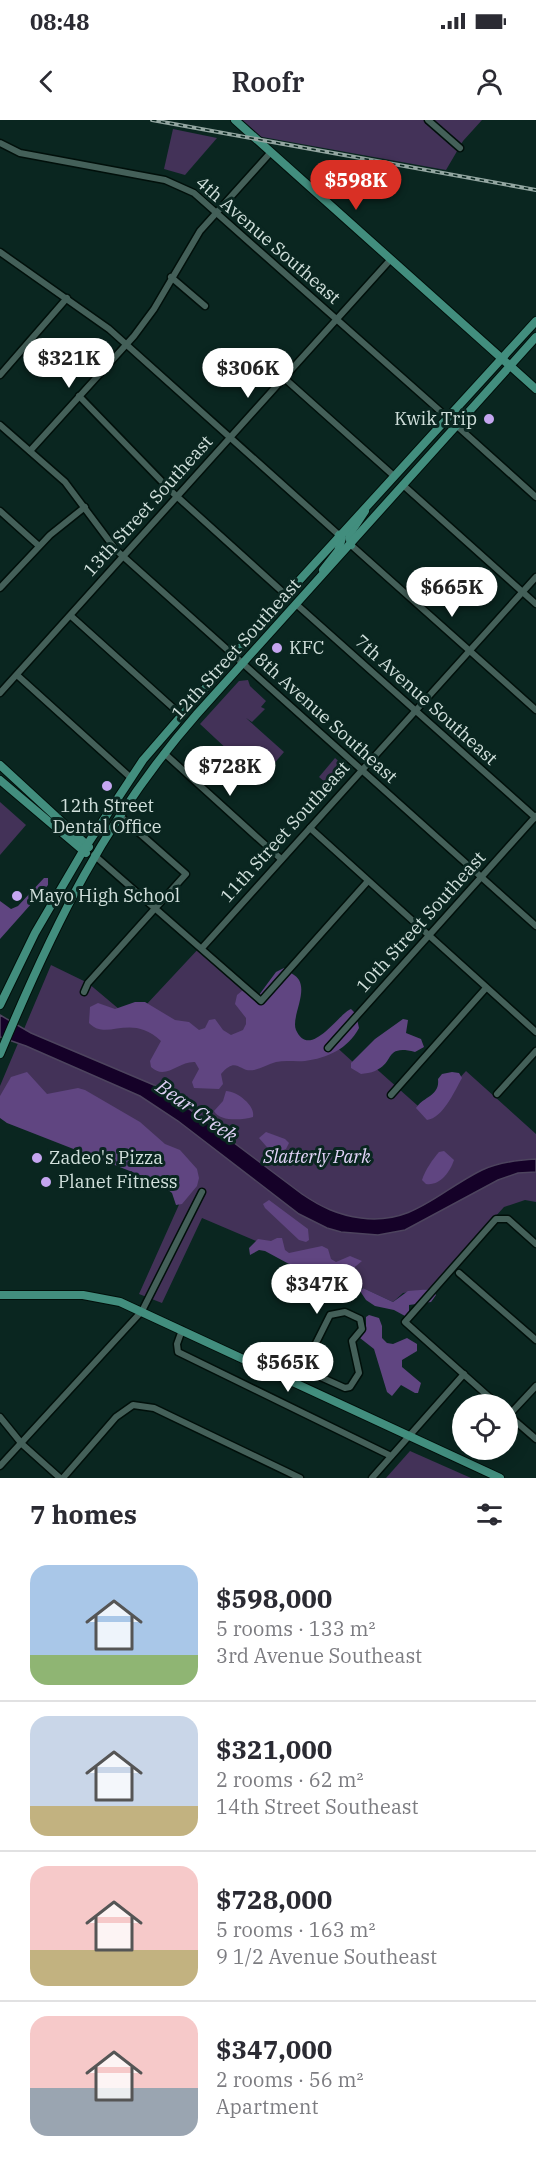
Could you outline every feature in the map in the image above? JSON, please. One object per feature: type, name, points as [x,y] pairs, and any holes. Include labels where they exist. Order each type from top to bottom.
[{"type":"main road","points":[[235,120],[536,389]]},
{"type":"main road","name":"12th Street Southeast","points":[[0,1005],[35,933],[130,777],[180,714],[339,535],[536,321]]},
{"type":"main road","name":"12th Street Southeast","points":[[0,1054],[39,960],[94,855],[164,753],[536,337]]},
{"type":"main road","points":[[351,545],[349,535],[369,503]]},
{"type":"main road","points":[[321,578],[323,570],[340,546],[342,538],[339,535]]},
{"type":"main road","points":[[0,765],[85,848]]},
{"type":"main road","points":[[0,780],[94,855]]},
{"type":"main road","points":[[0,1295],[94,1296],[142,1311],[501,1478]]},
{"type":"street","points":[[428,120],[460,148]]},
{"type":"street","name":"4th Avenue Southeast","points":[[0,143],[20,153],[171,182],[194,193],[448,418]]},
{"type":"street","points":[[30,451],[127,345],[154,309],[191,243],[271,152]]},
{"type":"street","points":[[0,252],[67,298],[127,345],[339,535]]},
{"type":"street","name":"13th Street Southeast","points":[[0,693],[391,259]]},
{"type":"street","points":[[171,277],[205,306]]},
{"type":"street","points":[[0,375],[67,298]]},
{"type":"street","points":[[283,377],[394,476]]},
{"type":"street","points":[[79,396],[177,497],[286,595]]},
{"type":"street","name":"8th Avenue Southeast","points":[[0,425],[65,482],[85,507],[101,533],[123,556],[536,926]]},
{"type":"street","points":[[457,426],[536,497]]},
{"type":"street","points":[[403,485],[536,604]]},
{"type":"street","points":[[0,588],[39,546],[85,507]]},
{"type":"street","points":[[0,511],[39,546]]},
{"type":"street","points":[[351,545],[536,710]]},
{"type":"street","name":"11th Street Southeast","points":[[202,948],[536,577]]},
{"type":"street","name":"7th Avenue Southeast","points":[[296,604],[536,817]]},
{"type":"street","points":[[71,616],[180,714]]},
{"type":"street","points":[[16,675],[130,777]]},
{"type":"street","points":[[164,753],[281,859]]},
{"type":"street","points":[[84,992],[88,983],[186,874],[120,816]]},
{"type":"street","name":"10th Street Southeast","points":[[328,1048],[536,817]]},
{"type":"street","points":[[310,828],[536,1032]]},
{"type":"street","points":[[94,855],[261,1000],[368,881]]},
{"type":"street","points":[[391,1095],[486,988]]},
{"type":"street","points":[[497,1094],[536,1051]]},
{"type":"street","points":[[0,1466],[142,1311],[202,1192]]},
{"type":"street","points":[[486,1394],[405,1322],[496,1219],[508,1219],[536,1244]]},
{"type":"street","points":[[459,1273],[536,1340]]},
{"type":"street","points":[[296,1383],[305,1370],[330,1316],[345,1312],[360,1318],[362,1329],[352,1341],[359,1373],[350,1387],[345,1388],[305,1370]]},
{"type":"street","points":[[182,1330],[177,1344],[178,1352],[391,1456]]},
{"type":"street","points":[[372,1478],[464,1374]]},
{"type":"street","points":[[518,1404],[536,1386]]},
{"type":"street","points":[[0,1417],[22,1444],[62,1478],[116,1418],[133,1405],[154,1408],[300,1478]]},
{"type":"street","points":[[518,1423],[536,1439]]},
{"type":"green space","points":[[239,120],[482,120],[463,141],[446,170],[257,136]]},
{"type":"green space","points":[[173,129],[217,138],[185,175],[164,169]]},
{"type":"green space","points":[[248,680],[250,686],[266,701],[261,707],[265,709],[252,722],[246,718],[284,752],[260,780],[200,724],[239,681]]},
{"type":"green space","points":[[335,758],[350,771],[333,789],[319,777]]},
{"type":"green space","points":[[0,802],[26,825],[0,855]]},
{"type":"green space","name":"Slatterly Park","points":[[201,946],[320,1056],[332,1043],[354,1063],[362,1056],[427,1114],[466,1071],[536,1134],[536,1166],[524,1173],[536,1172],[536,1202],[525,1200],[504,1207],[430,1289],[403,1293],[393,1302],[341,1278],[350,1271],[327,1271],[202,1218],[162,1303],[139,1294],[186,1189],[0,1111],[0,1086],[51,965],[88,983],[132,1020]]},
{"type":"green space","points":[[410,1451],[471,1478],[386,1478]]},
{"type":"shaded area","points":[[44,878],[48,878],[48,885],[0,939],[0,901],[11,909],[18,906]]},
{"type":"shaded area","points":[[284,968],[298,978],[301,986],[295,1025],[302,1038],[309,1040],[316,1038],[351,1009],[356,1014],[359,1028],[343,1047],[321,1058],[276,1062],[254,1070],[235,1065],[226,1068],[221,1074],[223,1084],[219,1089],[194,1088],[192,1082],[199,1069],[195,1062],[162,1072],[151,1067],[150,1061],[161,1041],[150,1033],[129,1028],[103,1030],[89,1023],[90,1007],[98,1003],[115,1009],[135,1002],[145,1002],[175,1020],[189,1022],[199,1030],[205,1028],[209,1020],[215,1019],[223,1030],[231,1035],[243,1030],[246,1024],[246,1018],[235,1004],[237,995],[243,990],[250,995],[259,995],[276,972]]},
{"type":"shaded area","points":[[0,1015],[31,1033],[161,1088],[302,1194],[337,1213],[379,1219],[396,1216],[425,1204],[488,1167],[502,1163],[536,1159],[536,1172],[518,1173],[498,1180],[405,1230],[378,1235],[341,1232],[327,1228],[299,1214],[178,1121],[140,1096],[26,1046],[0,1037]]},
{"type":"shaded area","points":[[403,1019],[408,1020],[406,1033],[421,1039],[424,1047],[415,1052],[398,1050],[381,1068],[372,1072],[361,1074],[351,1068],[351,1063],[375,1039]]},
{"type":"shaded area","points":[[27,1072],[47,1094],[78,1088],[85,1090],[140,1122],[165,1144],[180,1150],[197,1169],[199,1178],[197,1186],[182,1204],[176,1205],[172,1193],[158,1182],[7,1123],[0,1118],[0,1096],[11,1077]]},
{"type":"shaded area","points":[[459,1073],[462,1078],[443,1110],[427,1120],[416,1108],[437,1089],[438,1079],[442,1074]]},
{"type":"shaded area","points":[[226,1091],[245,1100],[252,1108],[253,1117],[232,1119],[217,1115],[214,1111],[223,1101]]},
{"type":"shaded area","points":[[266,1132],[285,1139],[289,1143],[286,1149],[273,1154],[259,1138]]},
{"type":"shaded area","points":[[444,1151],[454,1160],[450,1169],[436,1183],[426,1184],[422,1180],[427,1169],[439,1152]]},
{"type":"shaded area","points":[[269,1200],[308,1229],[309,1240],[306,1242],[299,1240],[265,1208],[263,1204]]},
{"type":"shaded area","points":[[282,1238],[285,1250],[289,1253],[322,1246],[328,1249],[331,1259],[336,1262],[350,1256],[362,1261],[344,1276],[326,1284],[265,1251],[259,1250],[250,1255],[249,1248],[258,1239],[271,1241]]},
{"type":"shaded area","points":[[363,1288],[393,1302],[408,1291],[432,1289],[436,1295],[431,1302],[409,1305],[409,1312],[405,1316],[394,1310],[375,1306],[366,1300],[360,1291]]},
{"type":"shaded area","points":[[369,1315],[379,1318],[382,1338],[387,1343],[393,1344],[407,1338],[417,1344],[417,1351],[402,1360],[402,1367],[421,1383],[418,1393],[401,1385],[392,1396],[387,1392],[374,1349],[360,1338],[366,1325],[366,1317]]},
{"type":"railway","points":[[152,120],[536,190]]},
{"type":"place","name":"Kwik Trip","points":[[489,419]]},
{"type":"place","name":"KFC","points":[[277,648]]},
{"type":"place","name":"12th Street Dental Office","points":[[107,786]]},
{"type":"place","name":"Mayo High School","points":[[17,896]]},
{"type":"place","name":"Zadeo's Pizza","points":[[37,1158]]},
{"type":"place","name":"Planet Fitness","points":[[46,1182]]},
{"type":"water label","name":"Bear Creek","points":[[197,1111]]}]
